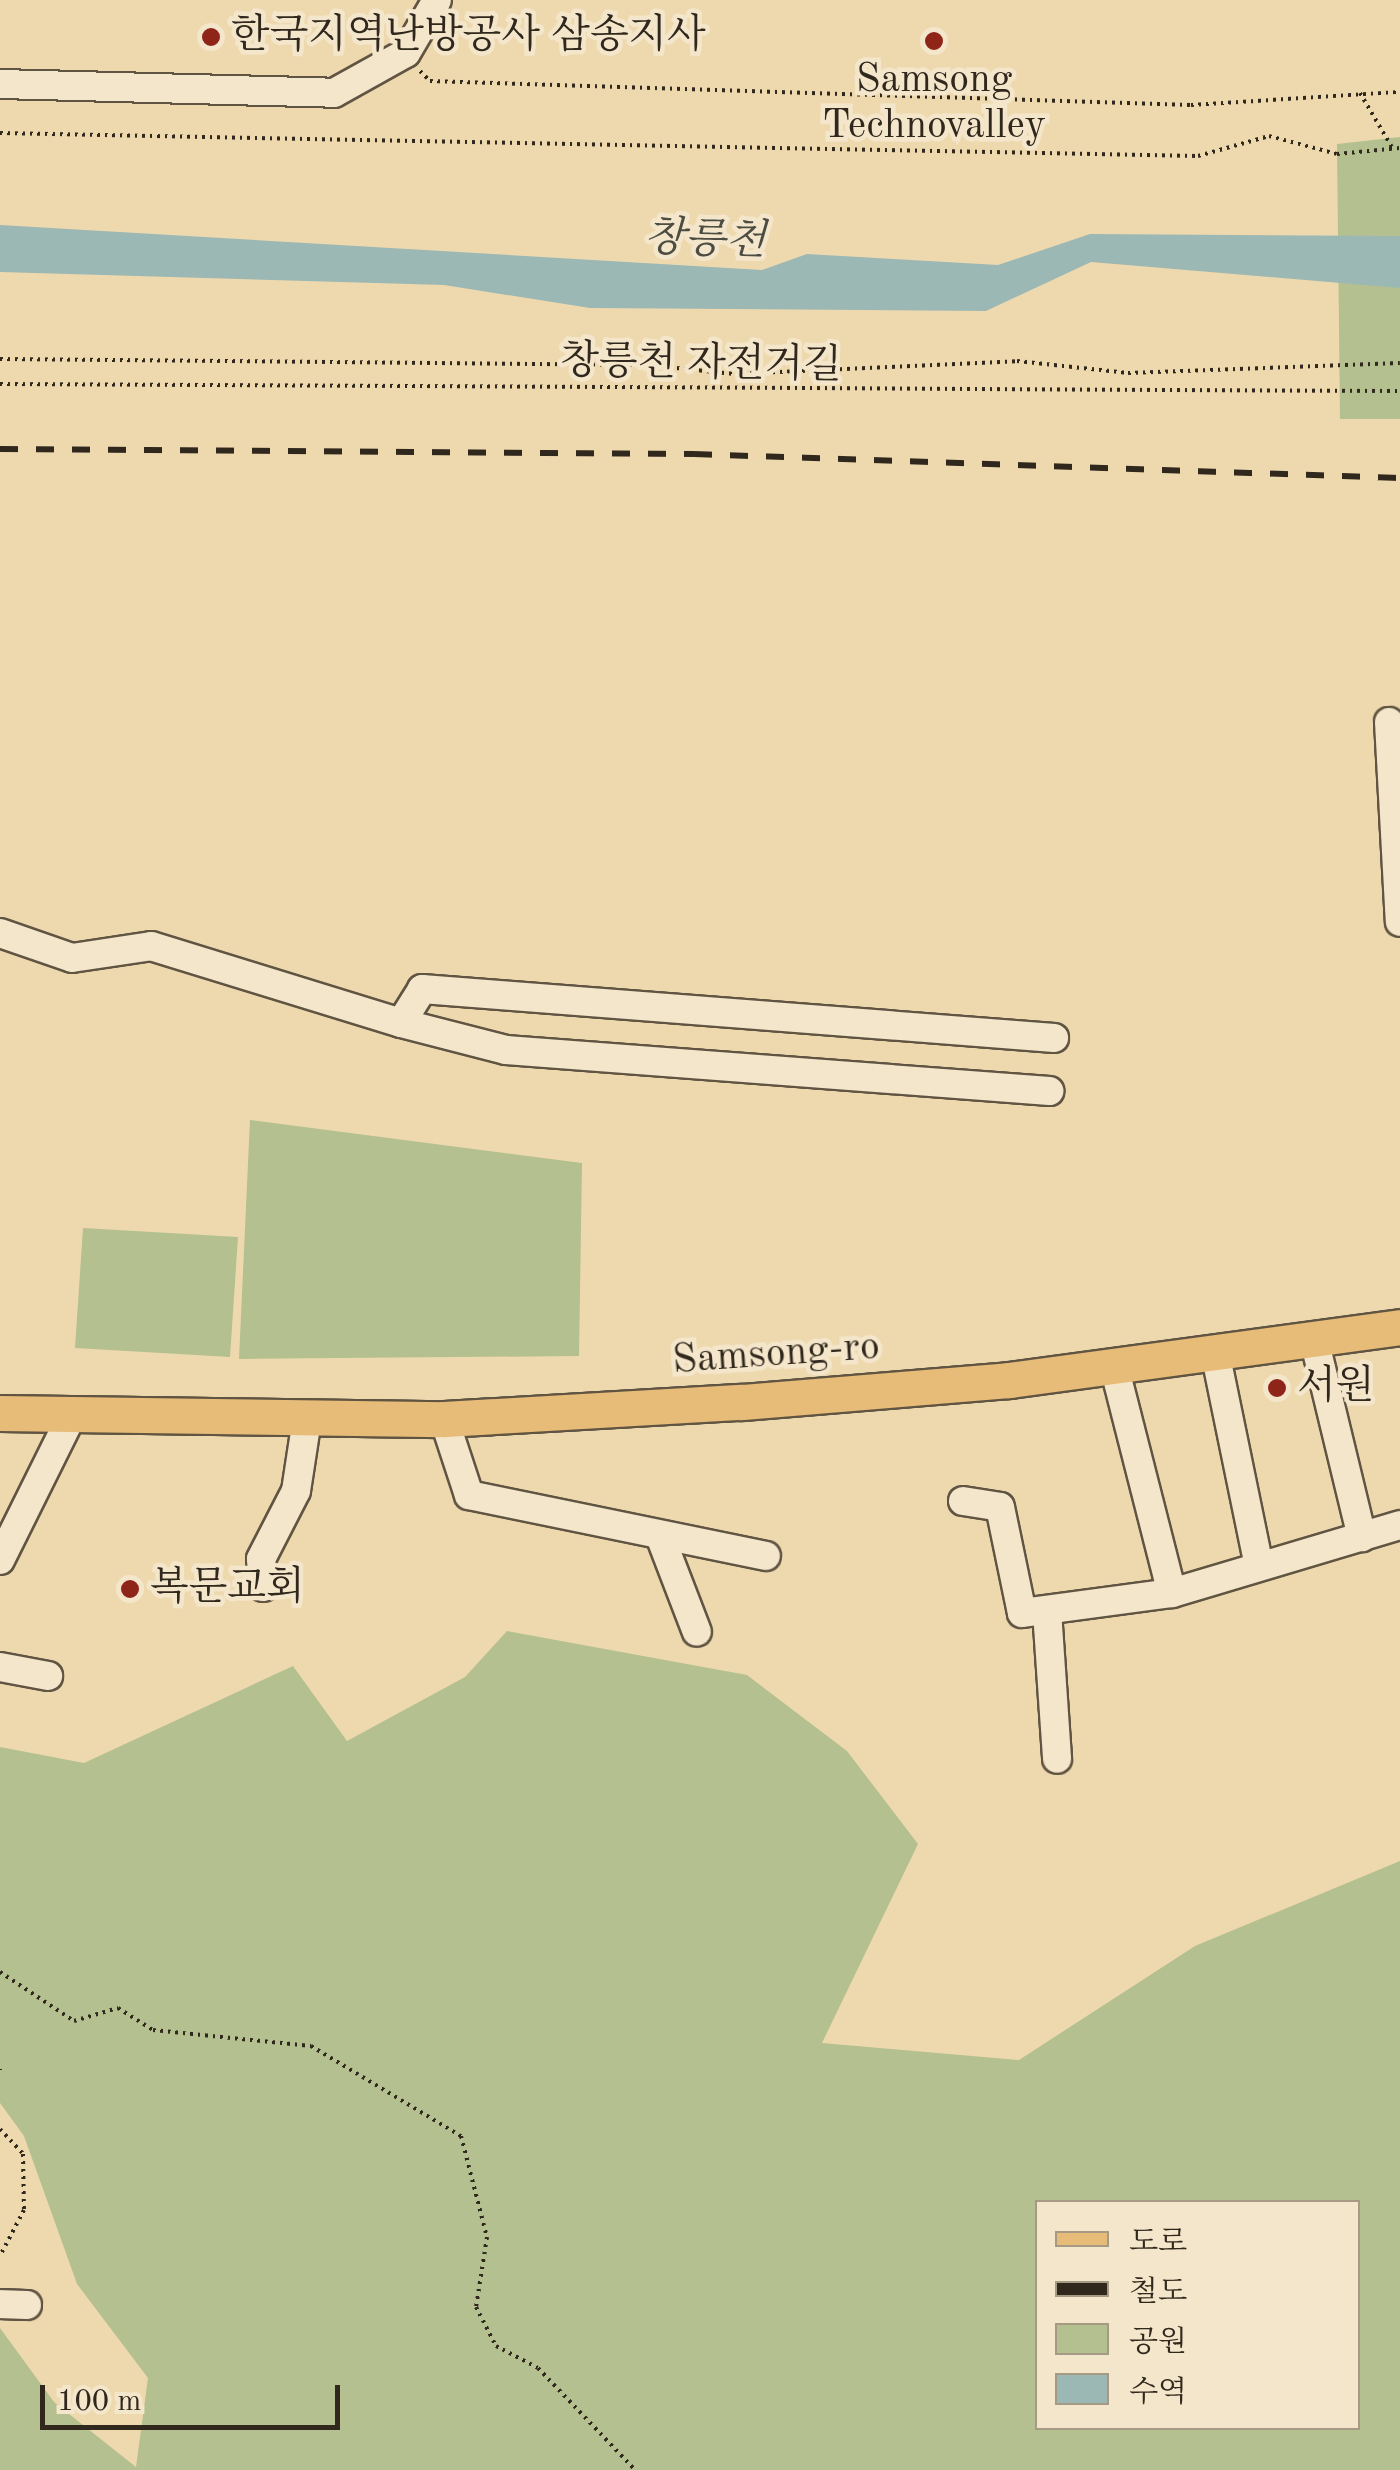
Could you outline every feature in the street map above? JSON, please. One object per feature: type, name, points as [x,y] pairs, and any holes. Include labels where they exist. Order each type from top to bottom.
[{"type":"main road","name":"Samsong-ro","points":[[0,1413],[72,1418],[444,1419],[1114,1366],[1400,1327]]},
{"type":"street","points":[[0,84],[334,93],[406,54],[437,0]]},
{"type":"street","points":[[1388,722],[1400,922]]},
{"type":"street","points":[[0,933],[72,958],[151,946],[402,1023],[506,1050],[1049,1091]]},
{"type":"street","points":[[402,1023],[422,989],[1054,1038]]},
{"type":"street","points":[[1314,1339],[1362,1536]]},
{"type":"street","points":[[1215,1352],[1259,1566]]},
{"type":"street","points":[[1114,1366],[1172,1592]]},
{"type":"street","points":[[0,1560],[72,1418]]},
{"type":"street","points":[[444,1419],[468,1495],[662,1541],[766,1556]]},
{"type":"street","points":[[263,1587],[260,1559],[296,1491],[307,1420]]},
{"type":"street","points":[[962,1501],[1000,1507],[1022,1613],[1172,1592],[1400,1526]]},
{"type":"street","points":[[662,1541],[697,1632]]},
{"type":"street","points":[[1047,1611],[1057,1759]]},
{"type":"street","points":[[0,1667],[48,1676]]},
{"type":"path","points":[[416,66],[430,81],[910,98],[1191,105],[1400,92]]},
{"type":"path","points":[[0,134],[1198,156],[1269,136],[1338,154],[1396,149],[1360,94]]},
{"type":"path","points":[[0,359],[647,365],[735,374],[1017,361],[1128,373],[1400,362]]},
{"type":"path","name":"창릉천 자전거길","points":[[0,384],[1400,391]]},
{"type":"path","points":[[0,1972],[74,2021],[118,2008],[154,2030],[311,2046],[461,2136],[488,2238],[476,2307],[496,2346],[538,2368],[635,2470]]},
{"type":"path","points":[[0,2129],[23,2154],[24,2210],[0,2256]]},
{"type":"green space","points":[[1400,137],[1400,419],[1340,419],[1337,144]]},
{"type":"green space","points":[[250,1120],[582,1163],[579,1356],[239,1359]]},
{"type":"green space","points":[[83,1228],[238,1237],[230,1357],[75,1348]]},
{"type":"green space","points":[[507,1631],[747,1675],[847,1751],[918,1844],[822,2043],[1019,2060],[1195,1946],[1400,1861],[1400,2470],[0,2470],[0,2328],[54,2402],[136,2467],[148,2378],[77,2284],[24,2136],[0,2103],[0,1747],[84,1763],[293,1666],[347,1741],[465,1677]]},
{"type":"water","points":[[0,225],[762,270],[807,254],[998,265],[1090,234],[1400,236],[1400,288],[1091,262],[986,311],[590,308],[444,285],[0,272]]},
{"type":"railway","points":[[0,449],[694,454],[1400,478]]},
{"type":"place","name":"한국지역난방공사 삼송지사","points":[[211,37]]},
{"type":"place","name":"Samsong Technovalley","points":[[934,41]]},
{"type":"place","name":"서원","points":[[1277,1388]]},
{"type":"place","name":"복문교회","points":[[130,1589]]},
{"type":"water label","name":"창릉천","points":[[705,241]]}]
